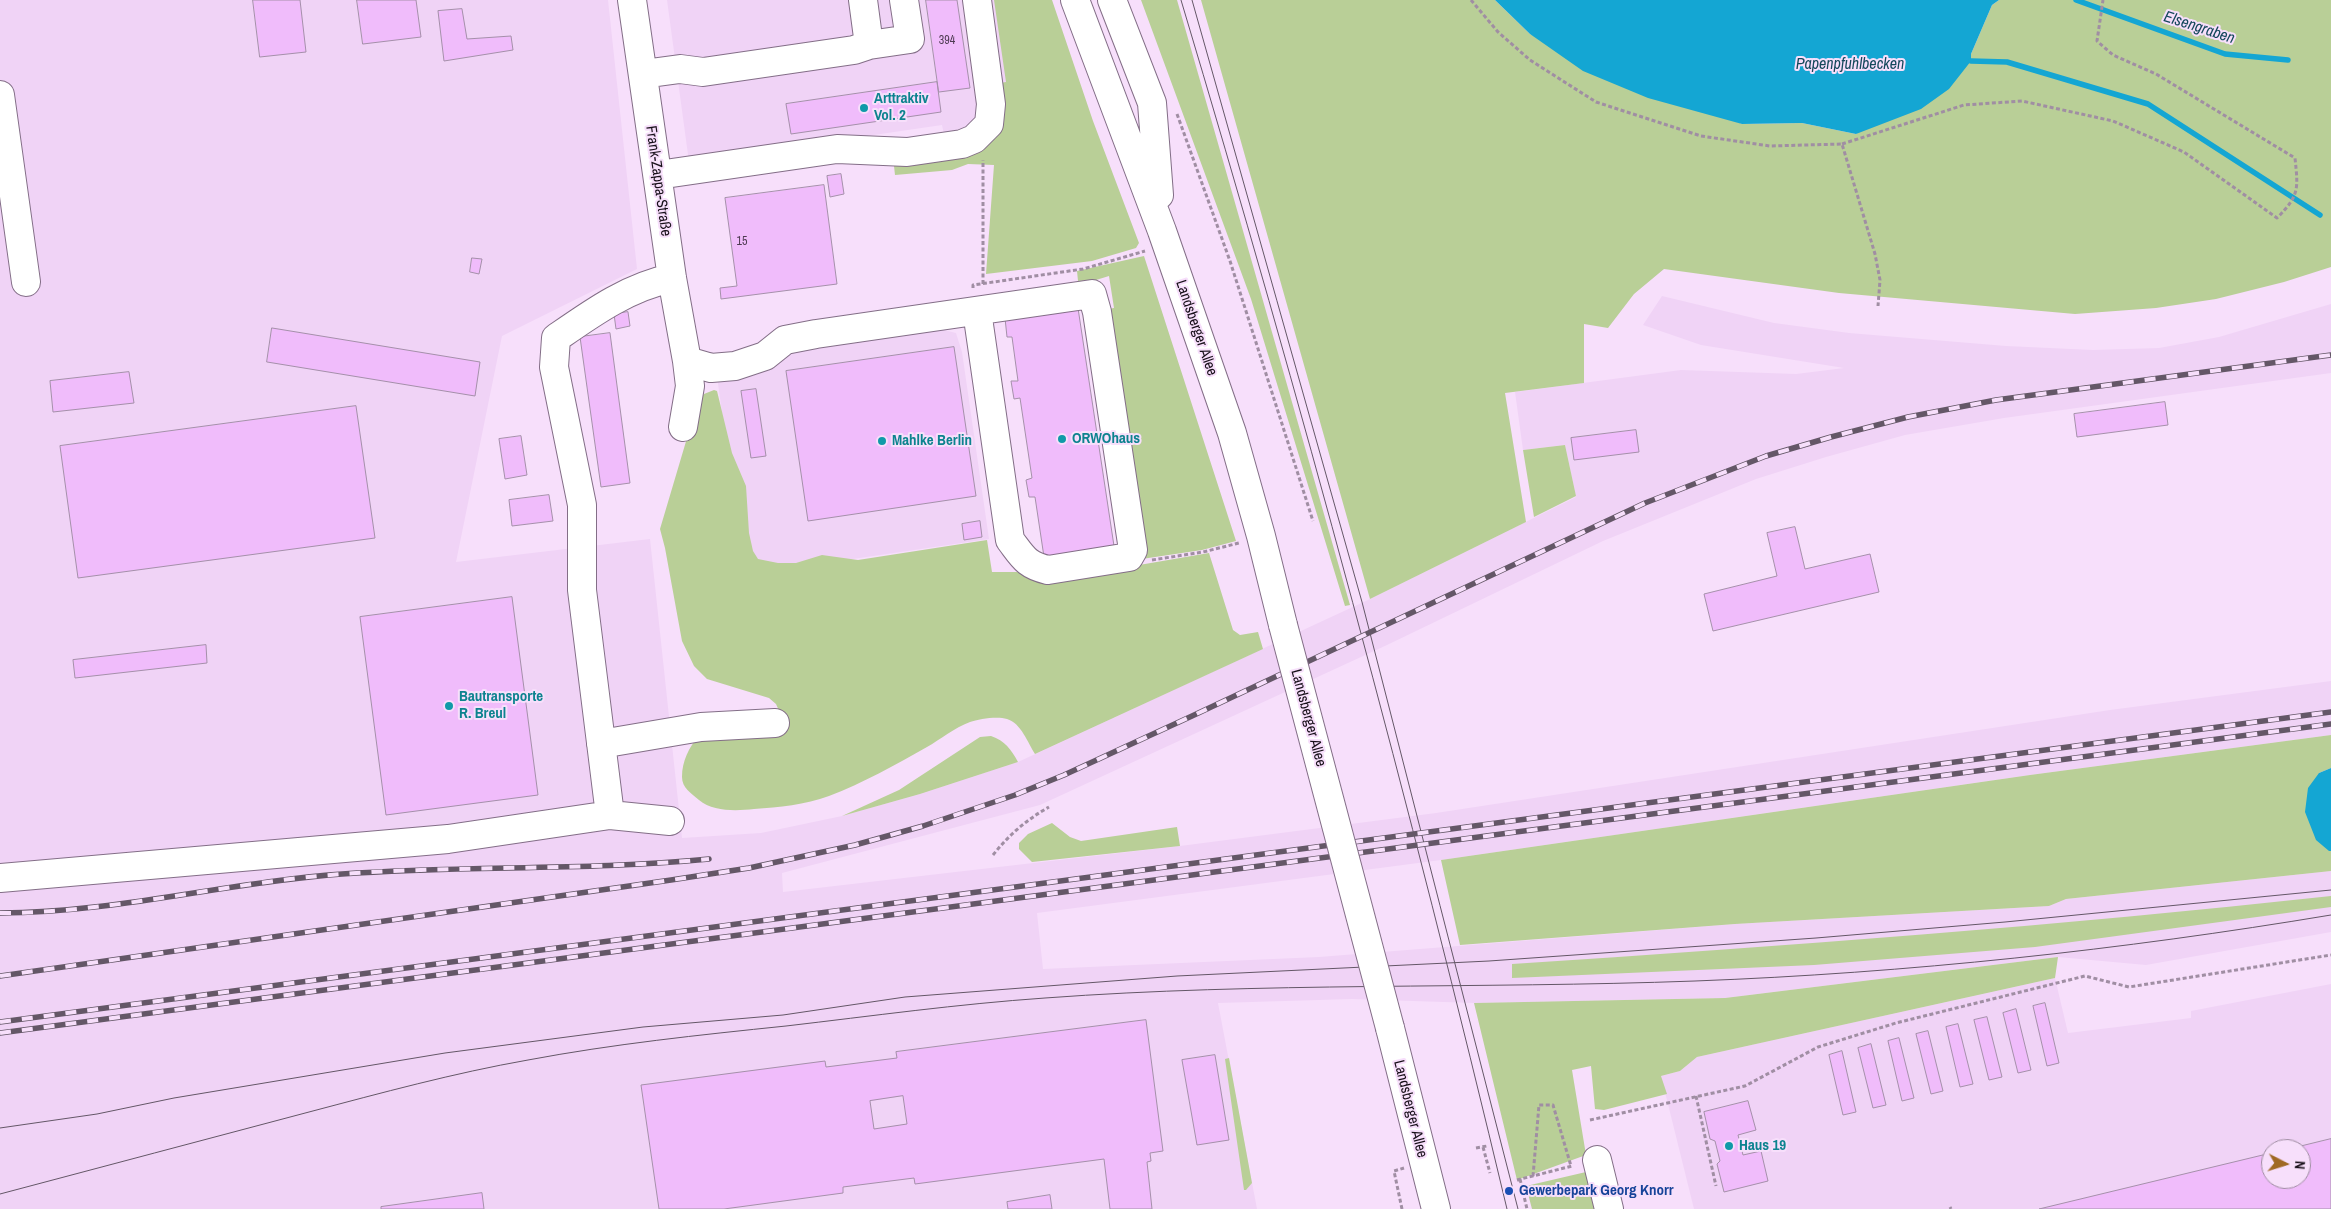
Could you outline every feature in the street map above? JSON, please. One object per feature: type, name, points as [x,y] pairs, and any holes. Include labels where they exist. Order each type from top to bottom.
[{"type":"main road","name":"Frank-Zappa-Straße","points":[[632,0],[672,278],[688,361],[690,386],[683,427]]},
{"type":"main road","points":[[863,0],[869,45]]},
{"type":"main road","points":[[643,74],[680,69],[703,72],[854,50],[869,45],[910,39],[904,0]]},
{"type":"main road","points":[[658,175],[837,149],[907,152],[962,144],[974,139],[989,124],[991,104],[978,0]]},
{"type":"main road","name":"Landsberger Allee","points":[[1075,0],[1162,231],[1232,432],[1261,536],[1436,1209]]},
{"type":"main road","name":"Landsberger Allee","points":[[1112,0],[1152,103],[1162,231]]},
{"type":"main road","points":[[0,95],[26,282]]},
{"type":"main road","points":[[610,815],[582,590],[582,505],[554,367],[556,338],[606,303],[656,281],[672,278]]},
{"type":"main road","points":[[688,361],[711,368],[735,366],[765,356],[785,340],[977,311],[1092,294],[1097,312],[1133,550],[1129,557],[1048,570],[1035,567],[1027,562],[1010,540],[977,311]]},
{"type":"main road","points":[[601,744],[701,727],[775,723]]},
{"type":"main road","points":[[0,878],[448,839],[610,815],[670,821]]},
{"type":"main road","points":[[1597,1160],[1609,1209]]},
{"type":"path","points":[[1471,0],[1498,32],[1530,60],[1596,102],[1701,136],[1770,146],[1842,144],[1964,105],[2022,101],[2113,121],[2184,152],[2277,218],[2288,207],[2298,189],[2295,158],[2156,74],[2112,55],[2097,41],[2103,0]]},
{"type":"path","points":[[1175,108],[1230,261],[1313,521]]},
{"type":"path","points":[[1842,144],[1875,254],[1880,280],[1878,306]]},
{"type":"path","points":[[982,284],[983,162]]},
{"type":"path","points":[[1117,260],[1143,252]]},
{"type":"path","points":[[1129,557],[1136,563],[1238,544]]},
{"type":"path","points":[[993,855],[1010,834],[1049,807]]},
{"type":"path","points":[[1590,1120],[1745,1086],[1818,1047],[1896,1023],[2085,976],[2129,987],[2331,955]]},
{"type":"path","points":[[1696,1096],[1716,1186]]},
{"type":"path","points":[[1527,1209],[1519,1179],[1533,1176],[1571,1166],[1553,1105],[1539,1105],[1533,1176]]},
{"type":"path","points":[[1476,1148],[1485,1147],[1490,1173]]},
{"type":"path","points":[[1401,1169],[1394,1171],[1403,1208]]},
{"type":"shaded area","points":[[0,0],[608,0],[637,269],[502,336],[456,562],[650,539],[682,838],[761,833],[842,816],[920,794],[1018,762],[1370,599],[1576,497],[1565,445],[1523,450],[1515,392],[1681,370],[1796,374],[1844,368],[1701,345],[1643,325],[1662,296],[1774,323],[1849,333],[2006,346],[2093,350],[2159,348],[2219,337],[2331,304],[2331,373],[2004,418],[1905,435],[1756,479],[1603,541],[1387,645],[1040,805],[782,873],[783,892],[1180,846],[1436,813],[2110,710],[2331,681],[2331,735],[2030,775],[1441,860],[1037,913],[1043,969],[1319,957],[1735,924],[2049,906],[2066,899],[2331,871],[2331,932],[2146,965],[2058,957],[1725,998],[1474,1003],[1352,999],[1218,1003],[1257,1209],[0,1209]]},
{"type":"shaded area","points":[[667,0],[1037,0],[1078,114],[944,134],[942,125],[689,162]]},
{"type":"shaded area","points":[[928,326],[956,333],[962,352],[989,539],[744,575],[717,376],[787,347]]},
{"type":"shaded area","points":[[2055,978],[2068,1033],[2191,1018],[2191,1011],[2331,984],[2331,1209],[1694,1209],[1661,1076],[1680,1071],[1697,1057]]},
{"type":"green space","points":[[994,0],[1052,0],[1093,121],[1139,243],[1136,248],[1092,261],[986,274],[994,165],[968,164],[952,170],[895,175],[893,157],[971,145],[994,84],[1006,82]]},
{"type":"green space","points":[[1141,0],[1177,0],[1350,605],[1345,606],[1251,299]]},
{"type":"green space","points":[[1201,0],[1495,0],[1530,34],[1742,124],[1802,123],[1856,134],[1971,61],[1971,54],[1992,5],[1999,0],[2331,0],[2331,267],[2284,282],[2216,299],[2156,308],[2075,314],[1839,293],[1664,269],[1634,294],[1608,328],[1584,324],[1584,383],[1505,393],[1526,522],[1370,599]]},
{"type":"green space","points":[[1144,256],[1236,541],[1202,550],[1135,560],[1101,310],[1114,308],[1109,276],[1096,280],[1078,281],[1077,271]]},
{"type":"green space","points":[[714,390],[717,391],[732,453],[746,486],[749,533],[753,551],[758,559],[778,563],[796,563],[822,555],[858,560],[987,540],[992,572],[1017,572],[1046,581],[1209,553],[1233,630],[1240,635],[1258,632],[1263,649],[1035,754],[1027,739],[1012,721],[998,718],[983,719],[964,724],[879,773],[842,791],[811,802],[740,810],[725,810],[711,807],[699,800],[688,790],[682,781],[685,760],[695,740],[699,736],[780,713],[776,704],[769,698],[707,679],[694,666],[682,641],[660,529],[698,401],[704,394]]},
{"type":"green space","points":[[1565,445],[1576,496],[1534,517],[1523,450]]},
{"type":"green space","points":[[2331,735],[2331,768],[2319,773],[2329,851],[2331,851],[2331,871],[2066,899],[2049,906],[1735,924],[1460,945],[1441,860],[2030,775]]},
{"type":"green space","points":[[991,736],[1007,746],[1018,762],[920,794],[842,816],[899,790],[980,737]]},
{"type":"green space","points":[[1052,823],[1070,837],[1081,841],[1177,827],[1180,846],[1032,862],[1019,849],[1019,843],[1028,834]]},
{"type":"green space","points":[[2331,896],[2331,907],[2035,947],[1814,965],[1512,978],[1512,964],[1717,950],[2127,917]]},
{"type":"green space","points":[[2058,957],[2055,978],[1697,1057],[1680,1071],[1661,1076],[1667,1094],[1604,1110],[1595,1109],[1591,1066],[1572,1070],[1586,1155],[1517,1180],[1474,1003],[1725,998]]},
{"type":"green space","points":[[1229,1058],[1252,1183],[1246,1190],[1244,1190],[1225,1059]]},
{"type":"green space","points":[[1586,1172],[1595,1209],[1532,1209],[1526,1186]]},
{"type":"water","name":"Papenpfuhlbecken","points":[[1495,0],[1999,0],[1992,5],[1971,54],[1971,61],[1949,89],[1921,109],[1856,134],[1802,123],[1742,124],[1648,98],[1583,71],[1530,34]]},
{"type":"water","points":[[2331,768],[2331,851],[2329,851],[2316,840],[2305,812],[2308,788],[2319,773]]},
{"type":"building","points":[[253,0],[300,0],[306,52],[260,57]]},
{"type":"building","points":[[357,0],[416,0],[421,37],[363,44]]},
{"type":"building","points":[[926,0],[957,0],[970,88],[939,92]]},
{"type":"building","points":[[462,9],[467,39],[511,36],[513,50],[444,61],[438,11]]},
{"type":"building","name":"Arttraktiv Vol. 2","points":[[937,82],[941,112],[791,134],[786,104]]},
{"type":"building","points":[[841,174],[844,194],[830,197],[827,176]]},
{"type":"building","points":[[824,185],[837,284],[721,299],[720,288],[737,286],[725,198]]},
{"type":"building","points":[[472,258],[482,259],[479,274],[470,272]]},
{"type":"building","name":"ORWOhaus","points":[[1078,308],[1114,546],[1044,557],[1035,497],[1029,497],[1026,480],[1032,478],[1020,398],[1014,399],[1011,381],[1018,381],[1012,337],[1007,337],[1005,318]]},
{"type":"building","points":[[628,312],[630,326],[616,329],[614,314]]},
{"type":"building","points":[[272,328],[480,362],[475,396],[267,362]]},
{"type":"building","points":[[610,333],[630,483],[601,487],[580,337]]},
{"type":"building","name":"Mahlke Berlin","points":[[954,347],[976,496],[808,521],[786,371]]},
{"type":"building","points":[[129,372],[134,403],[53,412],[50,381]]},
{"type":"building","points":[[756,389],[766,456],[751,458],[741,391]]},
{"type":"building","points":[[2165,402],[2168,425],[2077,437],[2074,414]]},
{"type":"building","points":[[356,406],[375,538],[78,578],[60,446]]},
{"type":"building","points":[[1636,430],[1639,452],[1574,460],[1571,438]]},
{"type":"building","points":[[521,436],[527,475],[505,479],[499,439]]},
{"type":"building","points":[[549,495],[553,521],[512,526],[509,500]]},
{"type":"building","points":[[980,521],[982,537],[964,540],[962,524]]},
{"type":"building","points":[[1795,527],[1805,569],[1870,554],[1879,592],[1713,631],[1704,594],[1777,576],[1767,533]]},
{"type":"building","name":"Bautransporte R. Breul","points":[[512,597],[538,795],[386,815],[360,617]]},
{"type":"building","points":[[206,645],[207,663],[75,678],[73,660]]},
{"type":"building","points":[[2045,1003],[2059,1063],[2047,1066],[2033,1006]]},
{"type":"building","points":[[2016,1009],[2031,1070],[2018,1073],[2003,1013]]},
{"type":"building","points":[[1987,1017],[2002,1077],[1989,1080],[1974,1020]]},
{"type":"building","points":[[1146,1020],[1163,1151],[1150,1153],[1151,1161],[1147,1162],[1152,1209],[1110,1209],[1104,1159],[915,1184],[914,1178],[843,1187],[843,1193],[724,1209],[659,1209],[641,1085],[825,1061],[826,1067],[897,1058],[896,1052]],"holes":[[[903,1096],[907,1124],[874,1129],[870,1101]]]},
{"type":"building","points":[[1958,1024],[1973,1084],[1960,1087],[1946,1027]]},
{"type":"building","points":[[1928,1031],[1943,1091],[1931,1094],[1916,1034]]},
{"type":"building","points":[[1899,1038],[1914,1098],[1902,1101],[1888,1041]]},
{"type":"building","points":[[1871,1044],[1886,1105],[1873,1108],[1858,1048]]},
{"type":"building","points":[[1842,1051],[1856,1112],[1843,1115],[1829,1055]]},
{"type":"building","points":[[1215,1055],[1229,1140],[1197,1145],[1182,1060]]},
{"type":"building","name":"Haus 19","points":[[1748,1101],[1756,1130],[1738,1135],[1743,1155],[1761,1151],[1768,1181],[1724,1192],[1717,1164],[1720,1161],[1715,1141],[1710,1139],[1704,1112]]},
{"type":"building","points":[[2331,1139],[2331,1209],[2039,1209],[2261,1155],[2261,1189],[2311,1189],[2311,1144]]},
{"type":"building","points":[[482,1193],[484,1209],[381,1209],[381,1207]]},
{"type":"building","points":[[1050,1195],[1052,1209],[1008,1209],[1007,1202]]},
{"type":"waterway","name":"Elsengraben","points":[[2076,0],[2225,54],[2288,60]]},
{"type":"waterway","points":[[1971,61],[2007,62],[2148,104],[2320,215]]},
{"type":"tram line","points":[[1181,0],[1269,301],[1353,602],[1432,905],[1507,1209]]},
{"type":"tram line","points":[[1192,0],[1362,602],[1518,1209]]},
{"type":"tram line","points":[[0,1128],[97,1114],[174,1098],[445,1053],[643,1027],[783,1015],[905,997],[1177,976],[1489,961],[1816,938],[2005,922],[2331,890]]},
{"type":"tram line","points":[[0,1194],[445,1077],[560,1054],[689,1036],[915,1010],[1045,998],[1126,993],[1289,988],[1695,981],[1855,972],[1934,966],[2094,949],[2252,928],[2331,915]]},
{"type":"railway","points":[[0,976],[671,880],[749,868],[855,845],[923,826],[1015,795],[1064,775],[1645,503],[1766,456],[1908,417],[1996,400],[2331,355]]},
{"type":"railway","points":[[0,1022],[2331,712]]},
{"type":"railway","points":[[0,1033],[2331,724]]},
{"type":"railway","points":[[0,913],[86,908],[257,883],[342,874],[388,871],[571,867],[709,859]]},
{"type":"place","name":"Arttraktiv Vol. 2","points":[[864,108]]},
{"type":"place","name":"ORWOhaus","points":[[1062,439]]},
{"type":"place","name":"Mahlke Berlin","points":[[882,441]]},
{"type":"place","name":"Bautransporte R. Breul","points":[[449,706]]},
{"type":"place","name":"Haus 19","points":[[1729,1146]]},
{"type":"place","name":"Gewerbepark Georg Knorr","points":[[1509,1191]]}]
